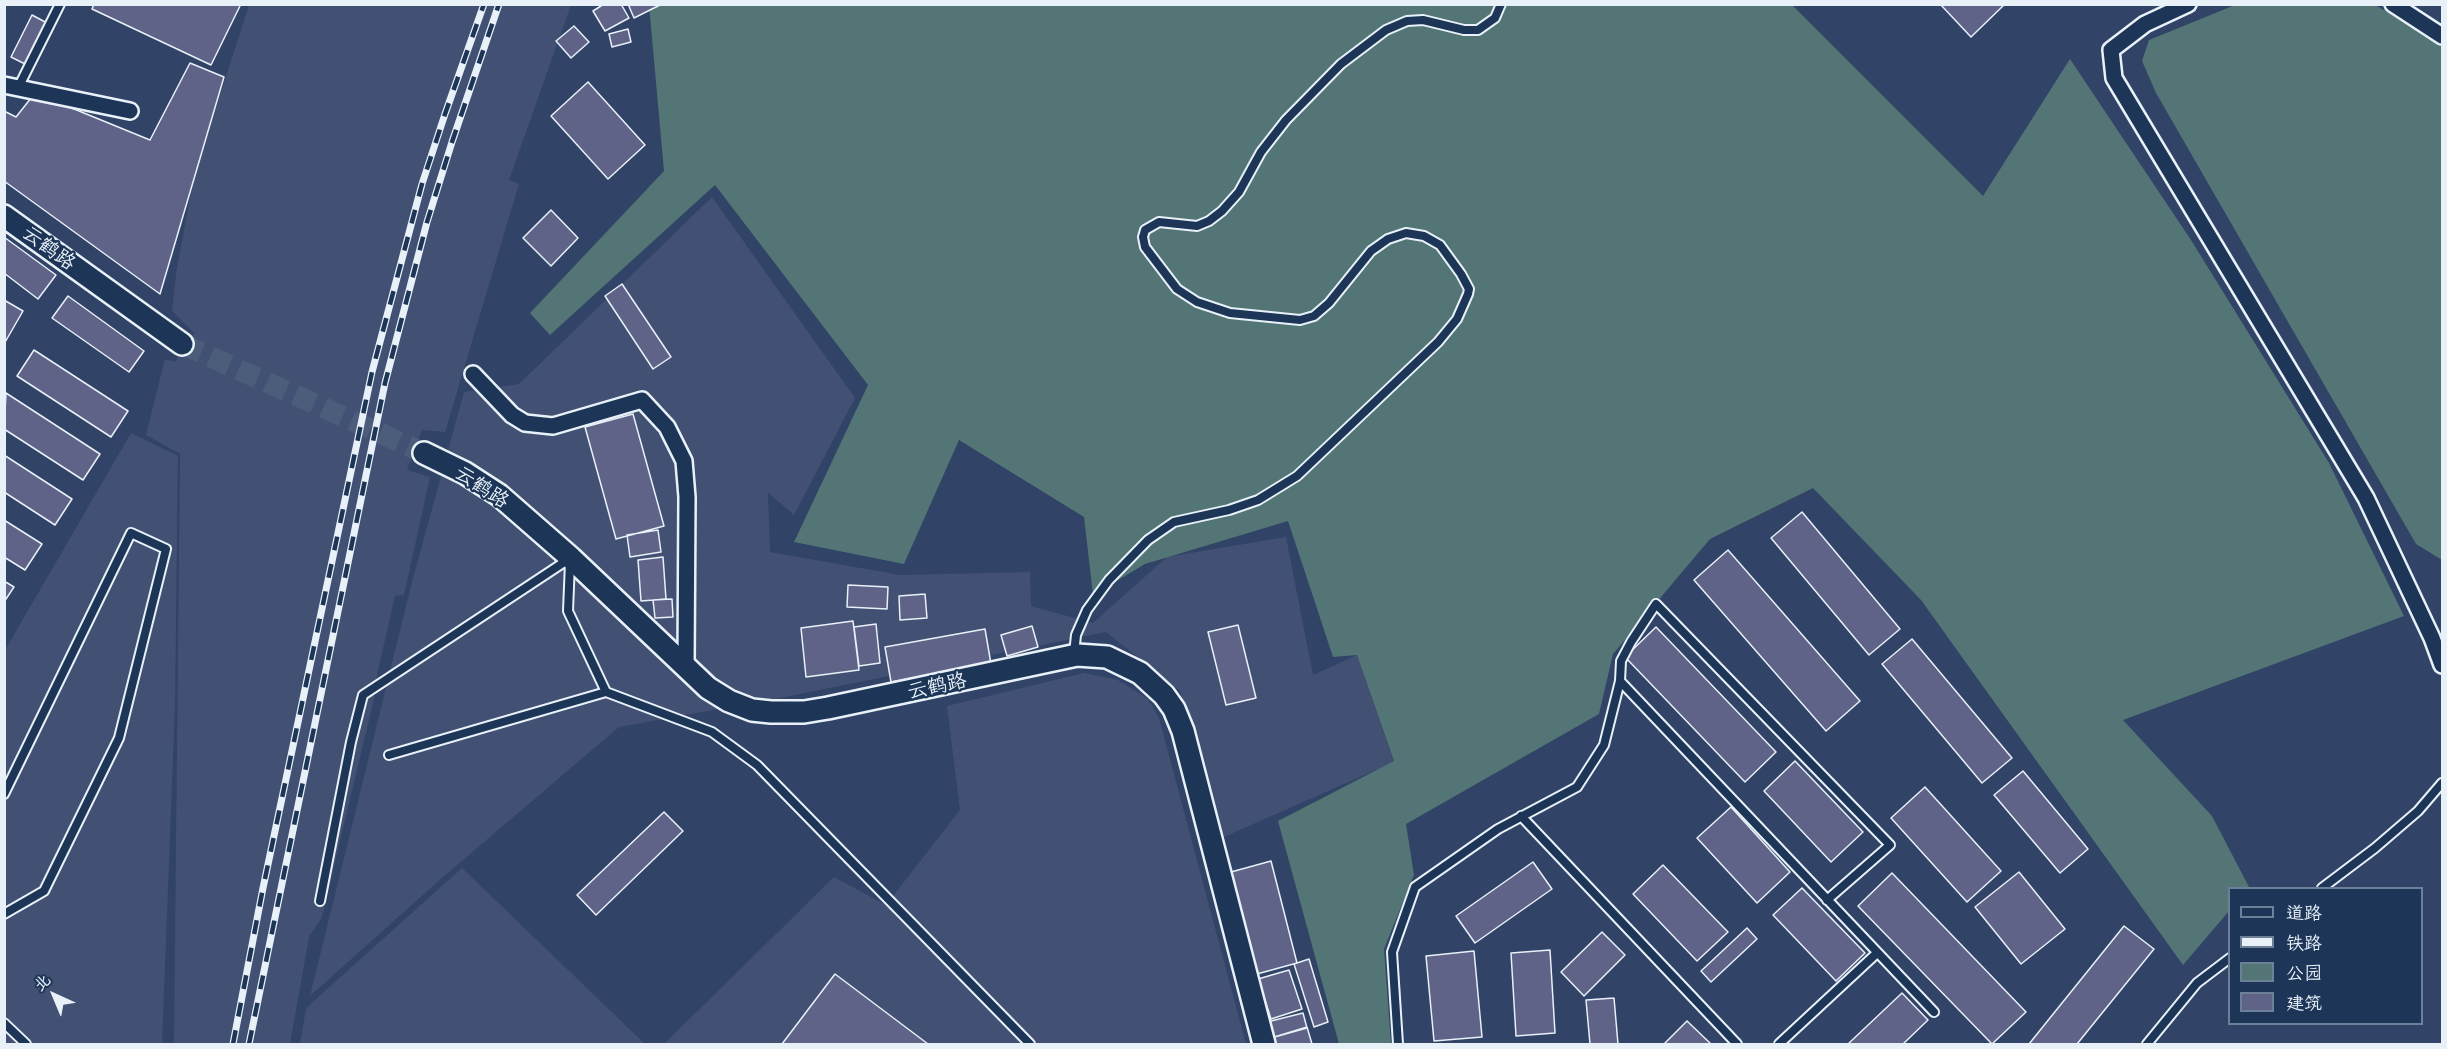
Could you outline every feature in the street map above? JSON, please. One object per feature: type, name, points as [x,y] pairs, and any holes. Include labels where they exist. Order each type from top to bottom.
[{"type":"street","points":[[2188,4],[2145,24],[2111,50],[2114,78],[2366,498],[2432,638],[2442,665]]},
{"type":"street","points":[[2393,4],[2442,36]]},
{"type":"street","points":[[11,86],[130,111]]},
{"type":"street","name":"云鹤路","points":[[4,216],[182,344]]},
{"type":"street","points":[[473,374],[512,415],[525,423],[553,426],[642,400],[667,427],[684,461],[687,497],[686,667]]},
{"type":"street","name":"云鹤路","points":[[424,453],[465,473],[499,495],[571,558],[708,688],[729,702],[752,710],[804,712],[872,700],[1075,656],[1107,657],[1140,673],[1164,695],[1174,709],[1183,731],[1264,1044]]},
{"type":"lane","points":[[11,86],[60,4]]},
{"type":"lane","points":[[1075,656],[1076,635],[1087,610],[1109,580],[1148,540],[1174,522],[1250,502],[1277,490],[1298,476],[1438,342],[1456,319],[1469,289],[1447,253],[1424,236],[1406,233],[1388,239],[1371,251],[1329,303],[1314,316],[1300,320],[1230,313],[1197,302],[1177,289],[1145,247],[1143,240],[1145,230],[1159,222],[1197,226],[1222,212],[1239,192],[1261,152],[1286,120],[1350,57],[1386,30],[1407,21],[1423,20],[1464,30],[1478,30],[1498,15],[1501,4]]},
{"type":"lane","points":[[4,794],[131,533],[166,549],[119,738],[44,891],[4,914]]},
{"type":"lane","points":[[571,558],[568,611],[606,692]]},
{"type":"lane","points":[[320,902],[351,742],[363,695],[571,558]]},
{"type":"lane","points":[[1398,1044],[1392,952],[1415,887],[1498,829],[1577,787],[1604,745],[1620,681],[1621,661],[1656,604],[1890,845],[1827,900]]},
{"type":"lane","points":[[1620,681],[1934,1012]]},
{"type":"lane","points":[[389,755],[606,692],[712,732],[757,765],[1030,1044]]},
{"type":"lane","points":[[2323,887],[2384,841],[2418,811],[2442,783]]},
{"type":"lane","points":[[1521,816],[1737,1044]]},
{"type":"lane","points":[[1779,1044],[1877,953]]},
{"type":"lane","points":[[2147,1044],[2197,983],[2228,959]]},
{"type":"lane","points":[[4,1023],[26,1044]]},
{"type":"shaded area","points":[[249,5],[571,5],[509,180],[519,184],[445,432],[422,430],[407,470],[430,477],[404,595],[395,596],[373,703],[322,917],[309,937],[290,1044],[174,1044],[180,454],[146,435],[165,359],[175,362],[194,333],[172,311],[176,274],[194,176]]},
{"type":"shaded area","points":[[712,197],[855,398],[794,515],[768,493],[770,552],[900,575],[1030,572],[1031,606],[1093,623],[1167,557],[1286,537],[1313,675],[1357,655],[1394,762],[1224,837],[1180,691],[1106,632],[780,698],[619,727],[443,877],[310,996],[412,582],[464,392],[519,384]]},
{"type":"shaded area","points":[[131,433],[178,456],[175,706],[162,1044],[5,1044],[5,650]]},
{"type":"shaded area","points":[[1084,673],[1118,680],[1148,699],[1159,718],[1246,1044],[664,1044],[834,877],[886,905],[960,810],[947,706]]},
{"type":"shaded area","points":[[462,868],[645,1044],[300,1044],[306,1008]]},
{"type":"green space","points":[[649,5],[1792,5],[1983,196],[2070,59],[2191,240],[2329,463],[2404,616],[2123,720],[2212,816],[2249,887],[2228,887],[2228,912],[2183,965],[1921,600],[1813,488],[1710,539],[1613,654],[1599,714],[1406,824],[1414,875],[1384,949],[1391,1044],[1339,1044],[1278,821],[1394,761],[1357,655],[1333,657],[1288,521],[1145,564],[1093,595],[1084,517],[959,440],[904,564],[794,542],[868,385],[715,185],[550,335],[530,313],[664,171]]},
{"type":"green space","points":[[2235,5],[2375,5],[2442,44],[2442,560],[2416,544],[2156,93],[2142,61],[2149,40]]},
{"type":"building","points":[[94,4],[237,4],[240,6],[211,65],[92,9]]},
{"type":"building","points":[[604,4],[621,4],[629,18],[605,31],[593,11]]},
{"type":"building","points":[[628,4],[662,4],[634,18]]},
{"type":"building","points":[[1940,4],[2005,4],[1971,37]]},
{"type":"building","points":[[32,15],[47,23],[27,65],[11,57]]},
{"type":"building","points":[[574,26],[589,42],[571,58],[556,41]]},
{"type":"building","points":[[628,29],[631,42],[612,47],[609,34]]},
{"type":"building","points":[[190,63],[224,77],[160,294],[4,181],[4,113],[16,117],[35,93],[150,140]]},
{"type":"building","points":[[588,82],[645,145],[608,179],[551,116]]},
{"type":"building","points":[[551,210],[578,238],[551,266],[523,238]]},
{"type":"building","points":[[4,237],[56,275],[38,299],[4,273]]},
{"type":"building","points":[[622,284],[671,357],[653,369],[605,296]]},
{"type":"building","points":[[68,296],[144,351],[129,372],[52,318]]},
{"type":"building","points":[[4,300],[23,311],[4,344]]},
{"type":"building","points":[[34,350],[128,411],[111,437],[17,376]]},
{"type":"building","points":[[6,393],[100,454],[83,480],[4,429]]},
{"type":"building","points":[[633,414],[664,526],[616,539],[585,427]]},
{"type":"building","points":[[4,455],[72,499],[55,525],[4,492]]},
{"type":"building","points":[[1802,512],[1900,629],[1869,655],[1771,538]]},
{"type":"building","points":[[4,520],[42,544],[25,570],[4,557]]},
{"type":"building","points":[[658,530],[661,552],[630,557],[627,535]]},
{"type":"building","points":[[1728,550],[1860,701],[1826,731],[1694,580]]},
{"type":"building","points":[[663,557],[666,599],[641,601],[638,560]]},
{"type":"building","points":[[4,581],[14,587],[4,602]]},
{"type":"building","points":[[848,585],[888,587],[887,609],[847,607]]},
{"type":"building","points":[[925,594],[927,618],[900,620],[899,596]]},
{"type":"building","points":[[672,599],[673,617],[655,618],[653,600]]},
{"type":"building","points":[[853,621],[859,670],[806,677],[801,628]]},
{"type":"building","points":[[876,624],[880,663],[859,666],[854,627]]},
{"type":"building","points":[[1238,625],[1256,698],[1226,705],[1208,632]]},
{"type":"building","points":[[1032,626],[1038,647],[1007,656],[1001,635]]},
{"type":"building","points":[[1656,627],[1776,752],[1745,782],[1625,657]]},
{"type":"building","points":[[985,629],[991,664],[891,682],[885,647]]},
{"type":"building","points":[[1912,639],[2012,758],[1982,783],[1882,664]]},
{"type":"building","points":[[1795,761],[1863,832],[1831,862],[1764,791]]},
{"type":"building","points":[[2023,771],[2088,849],[2060,873],[1994,795]]},
{"type":"building","points":[[1925,787],[2001,871],[1967,902],[1891,818]]},
{"type":"building","points":[[1731,807],[1790,872],[1757,903],[1697,838]]},
{"type":"building","points":[[664,812],[683,831],[596,915],[577,895]]},
{"type":"building","points":[[1271,861],[1297,963],[1257,974],[1231,872]]},
{"type":"building","points":[[1533,862],[1552,889],[1475,943],[1456,916]]},
{"type":"building","points":[[1663,865],[1728,932],[1697,961],[1633,894]]},
{"type":"building","points":[[2019,872],[2065,929],[2021,964],[1975,907]]},
{"type":"building","points":[[1892,873],[2026,1012],[1992,1044],[1858,906]]},
{"type":"building","points":[[1802,888],[1865,953],[1836,981],[1773,915]]},
{"type":"building","points":[[2124,926],[2154,949],[2077,1044],[2029,1044]]},
{"type":"building","points":[[1747,928],[1757,939],[1711,982],[1701,971]]},
{"type":"building","points":[[1602,932],[1625,955],[1584,996],[1561,972]]},
{"type":"building","points":[[1550,950],[1555,1033],[1516,1036],[1511,953]]},
{"type":"building","points":[[1474,951],[1482,1037],[1434,1041],[1426,956]]},
{"type":"building","points":[[1309,959],[1328,1022],[1314,1027],[1294,964]]},
{"type":"building","points":[[1289,970],[1302,1009],[1271,1019],[1258,979]]},
{"type":"building","points":[[835,974],[928,1044],[782,1044]]},
{"type":"building","points":[[1902,993],[1928,1020],[1903,1044],[1848,1044]]},
{"type":"building","points":[[1614,998],[1618,1044],[1590,1044],[1586,1000]]},
{"type":"building","points":[[1303,1013],[1307,1028],[1271,1038],[1267,1022]]},
{"type":"building","points":[[1687,1021],[1711,1044],[1664,1044]]},
{"type":"building","points":[[1307,1027],[1312,1044],[1273,1044],[1271,1038]]},
{"type":"tunnel","points":[[182,344],[424,453]]},
{"type":"railway","points":[[233,1044],[263,888],[372,372],[422,184],[484,4]]},
{"type":"railway","points":[[249,1044],[385,383],[427,222],[499,4]]}]
